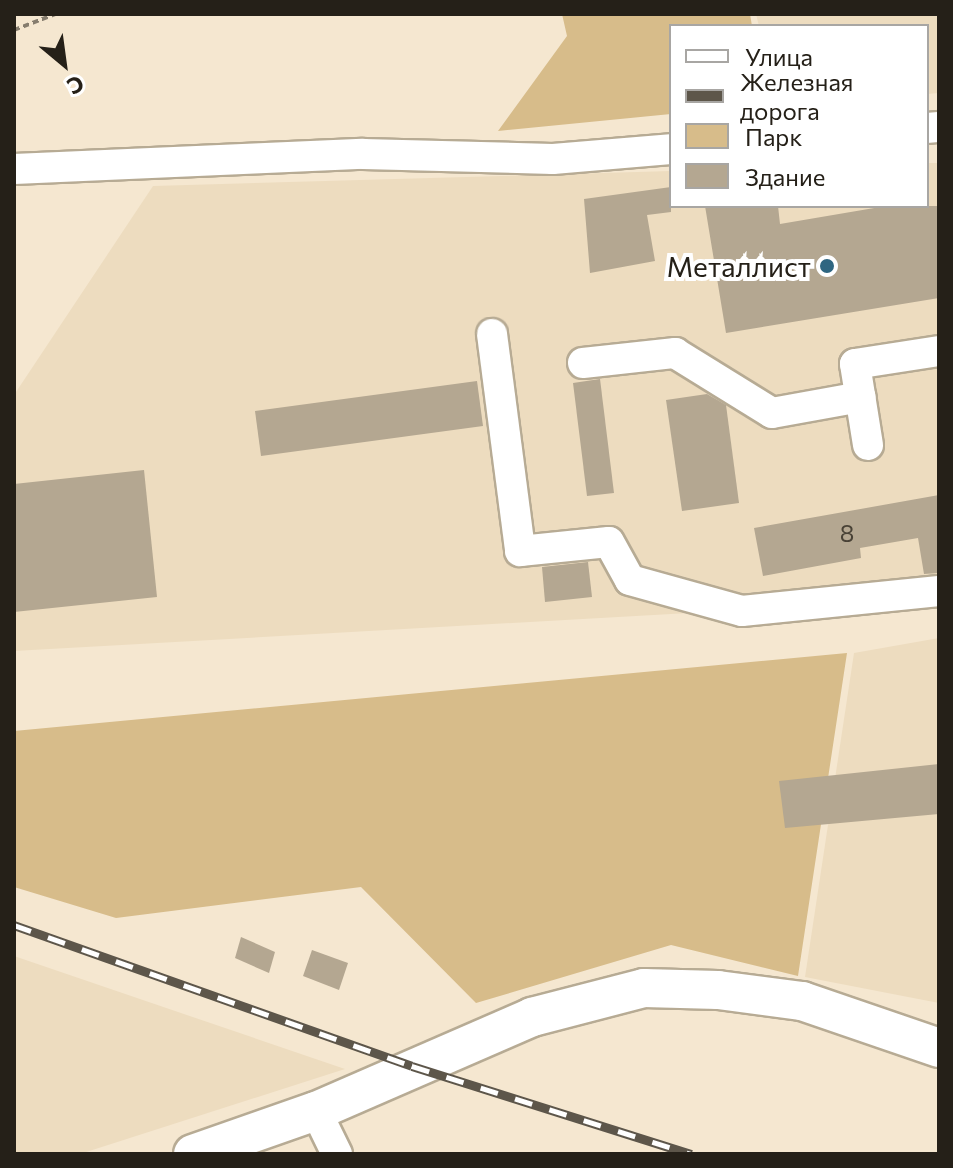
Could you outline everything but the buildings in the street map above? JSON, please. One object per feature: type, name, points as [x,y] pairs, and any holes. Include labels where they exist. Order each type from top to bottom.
[{"type":"main road","points":[[316,1111],[422,1062],[532,1017],[644,988],[718,990],[802,1001],[939,1048]]},
{"type":"street","points":[[14,169],[363,154],[553,159],[669,149]]},
{"type":"street","points":[[492,334],[520,551],[609,542],[630,580],[742,611],[939,591]]},
{"type":"street","points":[[868,445],[855,364],[939,351]]},
{"type":"street","points":[[583,363],[675,353],[772,413],[861,397]]},
{"type":"street","points":[[193,1154],[316,1111],[337,1154]]},
{"type":"path","points":[[14,30],[55,14]]},
{"type":"shaded area","points":[[756,14],[939,14],[939,93],[929,94],[929,24],[758,24]]},
{"type":"shaded area","points":[[929,163],[939,163],[939,599],[14,651],[14,395],[153,186],[669,171],[669,208],[929,208]]},
{"type":"shaded area","points":[[939,638],[939,1003],[805,977],[854,653]]},
{"type":"shaded area","points":[[14,956],[345,1069],[80,1154],[14,1154]]},
{"type":"green space","points":[[562,14],[750,14],[752,24],[669,24],[669,114],[498,131],[567,36]]},
{"type":"green space","points":[[847,653],[798,976],[671,945],[476,1003],[361,887],[116,918],[14,887],[14,731]]},
{"type":"railway","points":[[14,925],[412,1066],[691,1154]]},
{"type":"place","name":"Металлист","points":[[827,266]]}]
